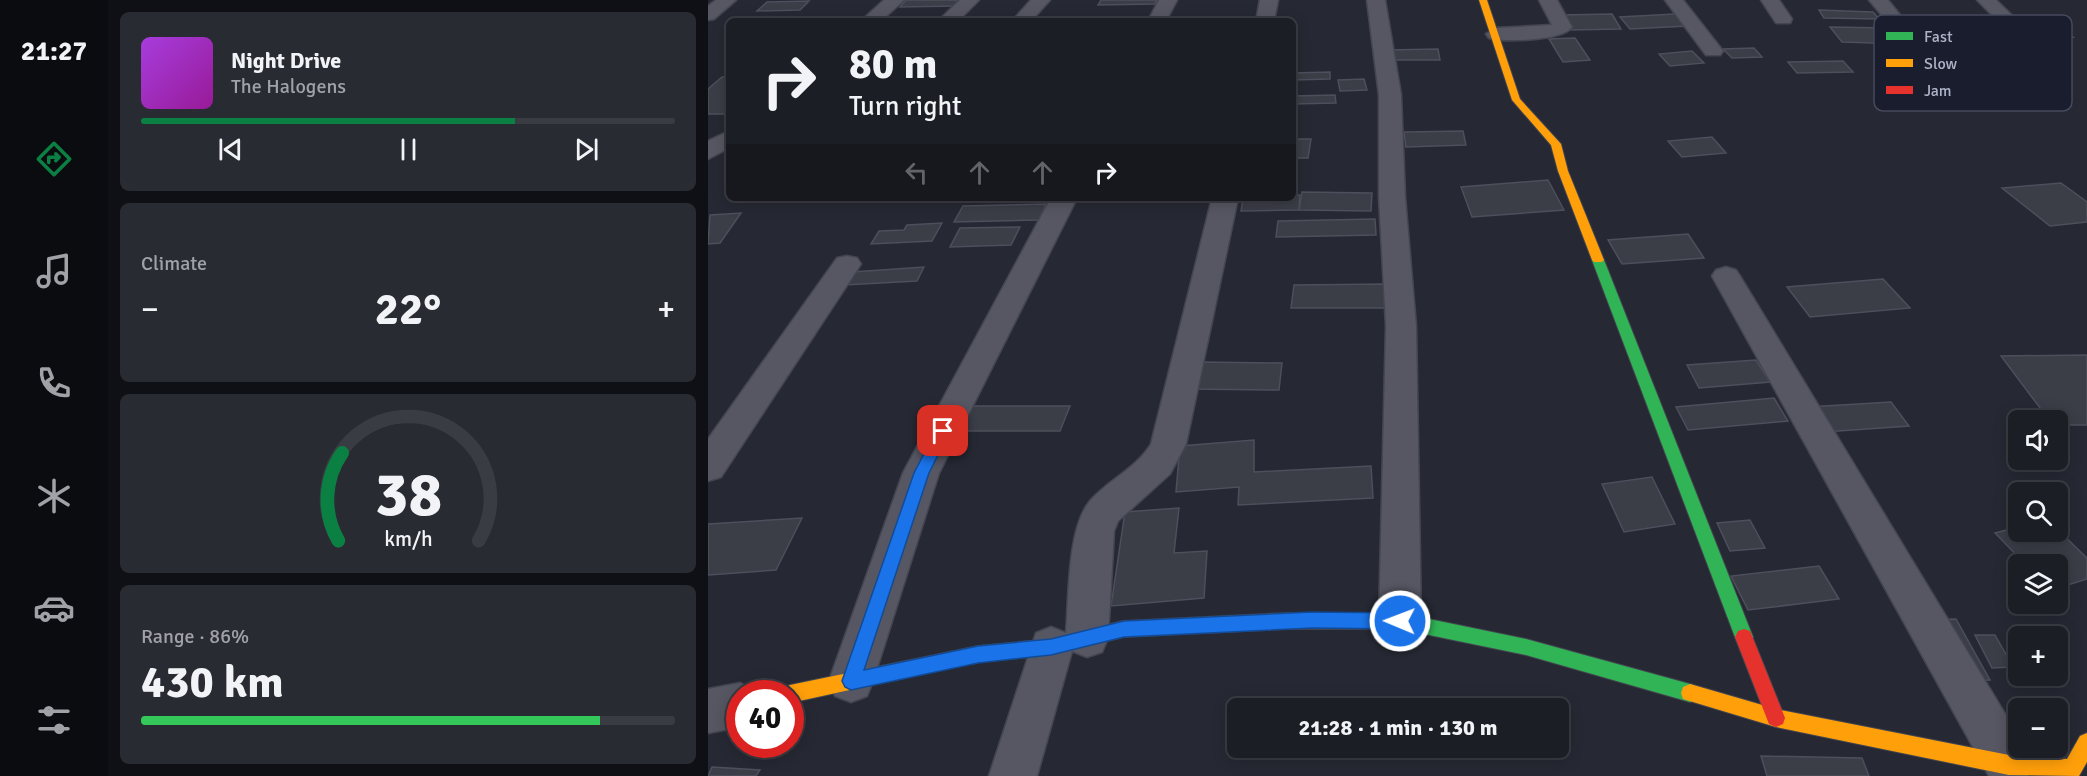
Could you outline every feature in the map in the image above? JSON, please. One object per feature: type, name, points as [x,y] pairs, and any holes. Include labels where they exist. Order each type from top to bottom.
[{"type":"street","points":[[708,15],[727,0]]},
{"type":"street","points":[[874,18],[895,0]]},
{"type":"street","points":[[950,18],[970,0]]},
{"type":"street","points":[[1024,18],[1041,0]]},
{"type":"street","points":[[1159,18],[1168,0]]},
{"type":"street","points":[[1266,18],[1269,0]]},
{"type":"street","points":[[1376,0],[1390,94],[1392,197],[1401,326],[1400,621]]},
{"type":"street","points":[[1483,0],[1516,100],[1526,114],[1556,144],[1563,171],[1776,718]]},
{"type":"street","points":[[1496,34],[1551,32],[1563,27],[1548,0]]},
{"type":"street","points":[[1674,0],[1713,51]]},
{"type":"street","points":[[1770,0],[1783,19]]},
{"type":"street","points":[[1878,0],[1891,15]]},
{"type":"street","points":[[1986,0],[2002,15]]},
{"type":"street","points":[[708,152],[726,140]]},
{"type":"street","points":[[851,681],[921,473],[1062,201]]},
{"type":"street","points":[[1013,776],[1069,643],[1095,531],[1103,512],[1142,480],[1157,464],[1168,444],[1224,201]]},
{"type":"street","points":[[708,467],[847,264]]},
{"type":"street","points":[[1726,276],[2009,765]]},
{"type":"street","points":[[804,691],[978,654],[1069,643],[1124,629],[1312,620],[1400,621],[1527,647],[1776,718],[2009,765],[2080,764]]},
{"type":"street","points":[[708,711],[726,708]]},
{"type":"building","points":[[906,0],[962,0],[958,6],[900,7]]},
{"type":"building","points":[[1101,0],[1157,0],[1155,4],[1098,5]]},
{"type":"building","points":[[809,1],[800,10],[757,11],[767,2]]},
{"type":"building","points":[[1819,10],[1873,12],[1876,15],[1874,19],[1824,18]]},
{"type":"building","points":[[1612,14],[1621,29],[1567,30],[1560,15]]},
{"type":"building","points":[[1675,14],[1687,26],[1630,29],[1620,17]]},
{"type":"building","points":[[1830,27],[1874,28],[1874,43],[1842,42]]},
{"type":"building","points":[[1575,38],[1590,60],[1563,62],[1549,39]]},
{"type":"building","points":[[1754,48],[1762,57],[1732,58],[1723,49]]},
{"type":"building","points":[[1438,49],[1440,60],[1389,60],[1388,50]]},
{"type":"building","points":[[1692,51],[1704,63],[1670,66],[1659,54]]},
{"type":"building","points":[[1843,61],[1853,72],[1797,73],[1788,62]]},
{"type":"building","points":[[1330,72],[1330,79],[1296,80],[1296,73]]},
{"type":"building","points":[[722,77],[726,77],[726,114],[708,114],[708,89]]},
{"type":"building","points":[[1364,79],[1367,90],[1340,91],[1338,80]]},
{"type":"building","points":[[1335,95],[1336,103],[1296,104],[1296,96]]},
{"type":"building","points":[[1463,131],[1466,145],[1406,147],[1404,132]]},
{"type":"building","points":[[1712,137],[1726,153],[1682,157],[1668,141]]},
{"type":"building","points":[[1296,139],[1311,139],[1308,158],[1296,158]]},
{"type":"building","points":[[1548,180],[1564,210],[1472,217],[1461,187]]},
{"type":"building","points":[[2061,183],[2087,202],[2087,222],[2050,226],[2002,188]]},
{"type":"building","points":[[1302,192],[1372,193],[1371,211],[1299,210]]},
{"type":"building","points":[[1296,195],[1300,195],[1299,210],[1241,211],[1243,201],[1296,201]]},
{"type":"building","points":[[1046,204],[1039,220],[954,222],[963,206]]},
{"type":"building","points":[[741,213],[720,243],[708,244],[710,215]]},
{"type":"building","points":[[1375,219],[1376,235],[1276,237],[1278,221]]},
{"type":"building","points":[[942,223],[932,241],[871,244],[879,231],[904,230],[907,225]]},
{"type":"building","points":[[1020,227],[1011,245],[950,247],[960,228]]},
{"type":"building","points":[[1688,234],[1704,258],[1622,264],[1608,240]]},
{"type":"building","points":[[924,267],[917,281],[845,285],[852,272]]},
{"type":"building","points":[[1883,279],[1910,308],[1810,317],[1787,287]]},
{"type":"building","points":[[1386,284],[1387,308],[1291,308],[1294,285]]},
{"type":"building","points":[[2087,355],[2087,425],[2068,425],[2068,410],[2042,410],[2001,356]]},
{"type":"building","points":[[1756,360],[1770,382],[1699,388],[1687,365]]},
{"type":"building","points":[[1198,362],[1282,363],[1279,390],[1191,389]]},
{"type":"building","points":[[1774,398],[1788,421],[1688,430],[1676,407]]},
{"type":"building","points":[[1891,402],[1909,426],[1824,432],[1808,407]]},
{"type":"building","points":[[972,406],[1070,406],[1060,431],[960,431]]},
{"type":"building","points":[[1254,440],[1254,472],[1371,466],[1373,498],[1238,505],[1239,487],[1176,492],[1180,446]]},
{"type":"building","points":[[1652,477],[1675,524],[1624,532],[1602,484]]},
{"type":"building","points":[[1179,508],[1174,553],[1207,551],[1204,598],[1111,606],[1125,512]]},
{"type":"building","points":[[802,518],[776,570],[708,575],[708,524]]},
{"type":"building","points":[[1750,520],[1765,548],[1730,551],[1717,523]]},
{"type":"building","points":[[2008,530],[2008,542],[2068,542],[2068,540],[2087,558],[2087,579],[2068,585],[2068,554],[2015,554],[1995,533]]},
{"type":"building","points":[[1819,566],[1839,599],[1748,610],[1731,576]]},
{"type":"building","points":[[1956,619],[1990,680],[1953,681],[1921,620]]},
{"type":"building","points":[[1975,635],[1995,635],[2008,658],[2008,667],[1992,668]]},
{"type":"building","points":[[1761,756],[1862,758],[1869,776],[1767,776]]},
{"type":"building","points":[[712,767],[760,770],[756,776],[708,776]]},
{"type":"traffic: fast","points":[[1598,260],[1744,637]]},
{"type":"traffic: fast","points":[[1287,621],[1400,621],[1526,647],[1690,693]]},
{"type":"traffic: slow","points":[[1483,0],[1516,100],[1556,144],[1563,171],[1598,260]]},
{"type":"traffic: slow","points":[[804,691],[978,654],[1051,647],[1123,629],[1287,621]]},
{"type":"traffic: slow","points":[[1690,693],[1776,718],[2009,765],[2072,769],[2087,743]]},
{"type":"traffic: jam","points":[[1744,637],[1776,718]]},
{"type":"route","points":[[943,431],[921,473],[851,681],[978,654],[1051,647],[1124,629],[1312,620],[1400,621]]}]
